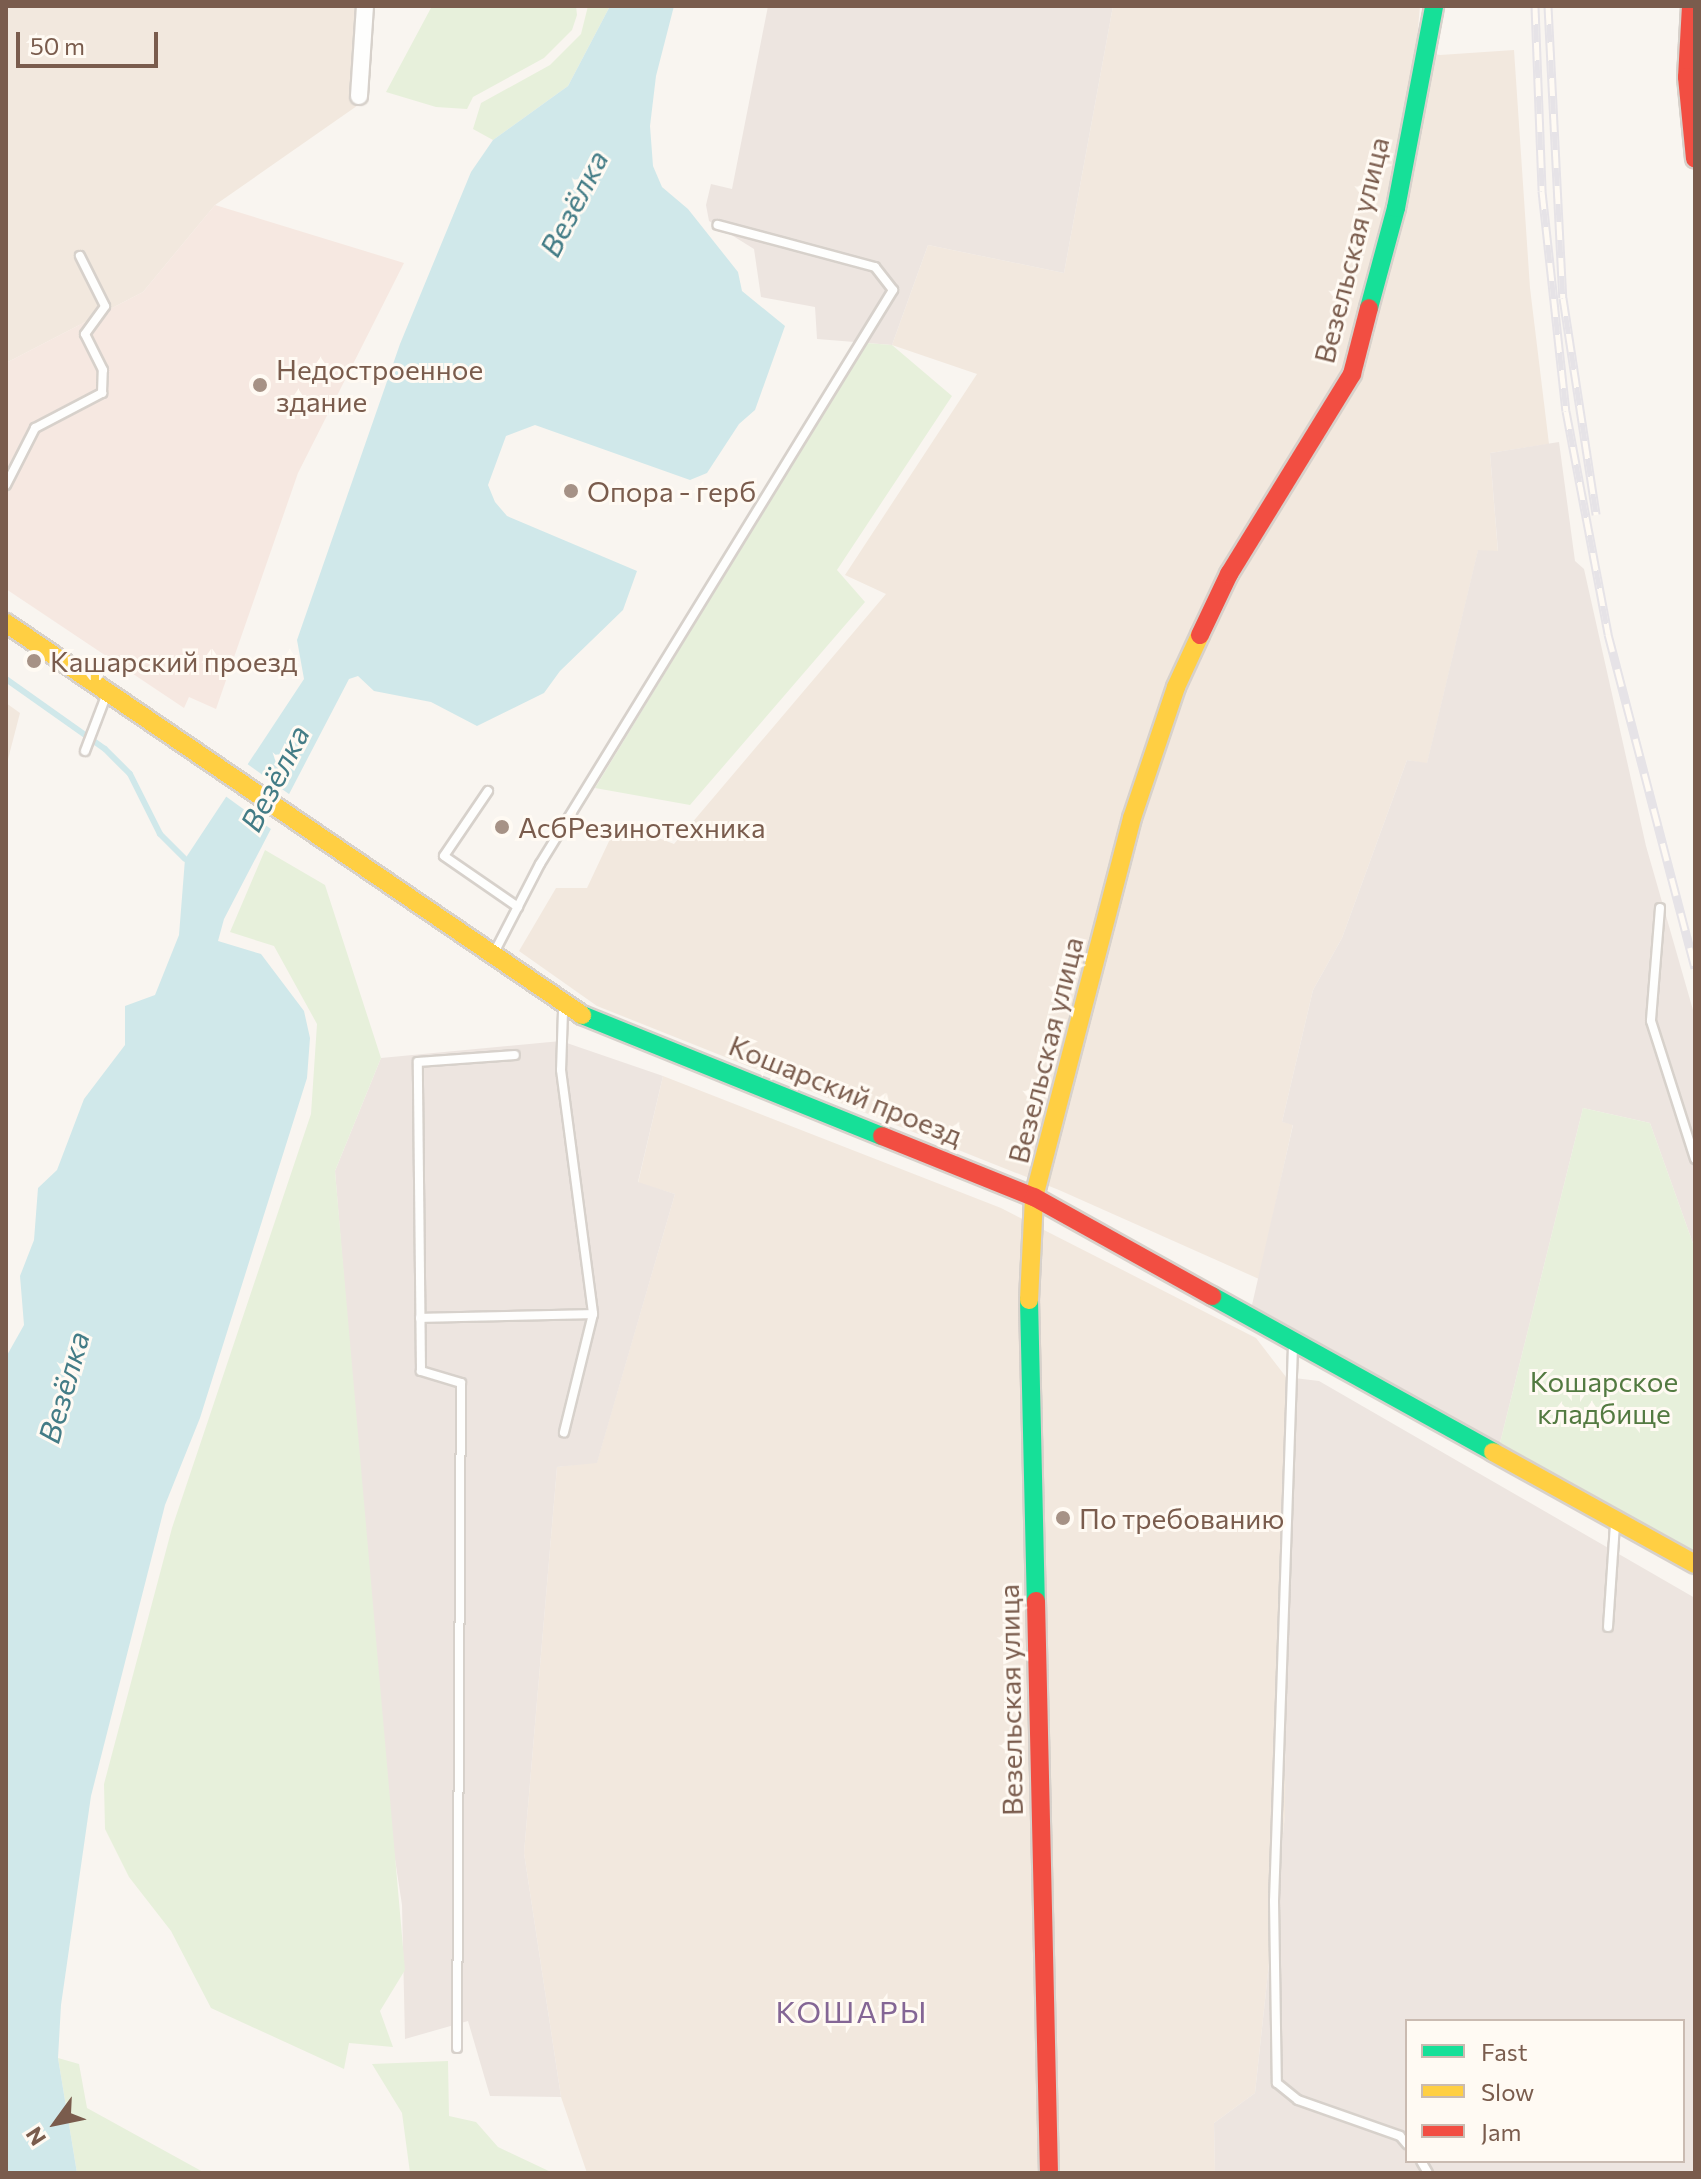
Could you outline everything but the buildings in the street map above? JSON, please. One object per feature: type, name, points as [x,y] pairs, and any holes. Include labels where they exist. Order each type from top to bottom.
[{"type":"street","points":[[359,96],[365,6]]},
{"type":"street","name":"Везельская улица","points":[[1049,2173],[1028,1270],[1034,1197],[1132,818],[1176,687],[1229,574],[1289,469],[1352,374],[1396,208],[1434,6]]},
{"type":"street","points":[[1691,6],[1687,77],[1695,159]]},
{"type":"street","name":"Кошарский проезд","points":[[6,623],[179,741],[326,848],[565,1008],[1034,1197],[1695,1564]]},
{"type":"lane","points":[[492,958],[518,907],[893,290],[875,267],[718,225]]},
{"type":"lane","points":[[6,485],[35,428],[102,393],[103,370],[85,334],[105,306],[80,256]]},
{"type":"lane","points":[[85,746],[95,715],[108,693]]},
{"type":"lane","points":[[488,791],[444,856],[518,907]]},
{"type":"lane","points":[[1660,908],[1651,1021],[1695,1159]]},
{"type":"lane","points":[[564,1432],[593,1314],[561,1070],[565,1008]]},
{"type":"lane","points":[[457,2048],[461,1383],[421,1371],[418,1062],[515,1055]]},
{"type":"lane","points":[[420,1318],[593,1314]]},
{"type":"lane","points":[[1293,1342],[1274,1901],[1277,2083],[1298,2100],[1400,2136],[1405,2142]]},
{"type":"lane","points":[[1608,1627],[1615,1520]]},
{"type":"shaded area","points":[[6,6],[374,6],[364,101],[215,205],[143,292],[6,363]]},
{"type":"shaded area","points":[[768,6],[1113,6],[1064,273],[928,245],[892,345],[817,339],[815,307],[761,297],[754,249],[709,221],[706,205],[711,184],[732,189]]},
{"type":"shaded area","points":[[1113,6],[1420,6],[1416,51],[1440,55],[1514,50],[1530,288],[1549,444],[1490,453],[1498,552],[1478,551],[1427,764],[1407,760],[1342,938],[1313,990],[1282,1122],[1293,1124],[1259,1279],[1059,1190],[597,1006],[519,951],[556,888],[587,888],[618,822],[674,844],[886,594],[845,575],[977,374],[892,345],[928,245],[1064,273]]},
{"type":"shaded area","points":[[215,205],[404,263],[298,473],[216,709],[189,697],[184,708],[6,589],[6,363],[143,292]]},
{"type":"shaded area","points":[[1559,442],[1575,561],[1584,569],[1646,846],[1695,1017],[1695,1249],[1650,1123],[1583,1108],[1500,1443],[1252,1305],[1293,1125],[1282,1122],[1313,990],[1342,938],[1407,760],[1427,763],[1478,550],[1498,551],[1490,453]]},
{"type":"shaded area","points":[[6,703],[20,713],[6,767]]},
{"type":"shaded area","points":[[561,1041],[663,1076],[638,1182],[675,1194],[597,1463],[557,1467],[524,1853],[561,2097],[490,2096],[468,2021],[405,2039],[402,1905],[387,1807],[335,1171],[381,1058]]},
{"type":"shaded area","points":[[663,1076],[1001,1208],[1256,1338],[1286,1377],[1285,1815],[1255,2093],[1214,2123],[1215,2173],[587,2173],[561,2097],[524,1853],[557,1467],[597,1462],[675,1194],[638,1183]]},
{"type":"shaded area","points":[[1286,1377],[1319,1381],[1695,1598],[1695,2173],[1215,2173],[1214,2123],[1255,2093],[1285,1815]]},
{"type":"green space","points":[[432,6],[576,6],[577,15],[572,30],[544,58],[473,97],[467,109],[436,107],[386,92]]},
{"type":"green space","points":[[588,6],[610,6],[568,86],[493,140],[473,129],[481,103],[550,65],[581,34]]},
{"type":"green space","points":[[866,343],[892,345],[952,396],[837,570],[865,602],[690,805],[595,788]]},
{"type":"green space","points":[[265,850],[325,885],[381,1058],[335,1171],[405,1970],[380,2011],[393,2047],[349,2043],[344,2069],[211,2008],[171,1931],[129,1877],[105,1829],[104,1784],[172,1528],[311,1114],[317,1024],[274,946],[230,932]]},
{"type":"green space","name":"Кошарское кладбище","points":[[1583,1108],[1650,1123],[1695,1249],[1695,1553],[1500,1443]]},
{"type":"green space","points":[[58,2058],[79,2064],[87,2108],[205,2173],[77,2173]]},
{"type":"green space","points":[[448,2061],[449,2116],[476,2122],[498,2147],[553,2173],[410,2173],[402,2113],[372,2064]]},
{"type":"water","name":"Везёлка","points":[[610,6],[674,6],[656,76],[650,126],[653,166],[662,187],[688,209],[738,272],[742,291],[785,326],[755,410],[739,424],[707,473],[690,480],[535,425],[506,436],[488,485],[495,502],[507,516],[637,571],[623,610],[560,671],[544,693],[477,726],[431,702],[374,691],[358,676],[349,679],[224,919],[218,941],[261,954],[304,1011],[310,1038],[307,1078],[200,1418],[165,1505],[91,1796],[61,2005],[58,2058],[77,2173],[6,2173],[6,1357],[24,1325],[20,1276],[34,1240],[38,1188],[57,1170],[84,1099],[125,1045],[125,1006],[155,995],[179,935],[185,859],[304,679],[297,640],[400,344],[471,172],[493,140],[568,86]]},
{"type":"pier","points":[[246,763],[293,797],[275,832],[224,795]]},
{"type":"waterway","points":[[6,679],[105,749],[130,774],[160,834],[185,859]]},
{"type":"railway","points":[[1535,6],[1542,191],[1566,411],[1608,634],[1695,968]]},
{"type":"railway","points":[[1548,6],[1563,298],[1596,514]]},
{"type":"traffic: fast","points":[[1369,308],[1396,208],[1434,6]]},
{"type":"traffic: fast","points":[[582,1015],[882,1136]]},
{"type":"traffic: fast","points":[[1212,1296],[1493,1452]]},
{"type":"traffic: fast","points":[[1029,1300],[1036,1601]]},
{"type":"traffic: slow","points":[[6,623],[582,1015]]},
{"type":"traffic: slow","points":[[1029,1300],[1034,1197],[1132,818],[1176,687],[1200,635]]},
{"type":"traffic: slow","points":[[1493,1452],[1695,1564]]},
{"type":"traffic: jam","points":[[1691,6],[1687,77],[1695,159]]},
{"type":"traffic: jam","points":[[1200,635],[1229,574],[1352,374],[1369,308]]},
{"type":"traffic: jam","points":[[882,1136],[1034,1197],[1212,1296]]},
{"type":"traffic: jam","points":[[1036,1601],[1049,2173]]},
{"type":"place","name":"Недостроенное здание","points":[[260,385]]},
{"type":"place","name":"Опора - герб","points":[[571,491]]},
{"type":"place","name":"Кашарский проезд","points":[[34,661]]},
{"type":"place","name":"АсбРезинотехника","points":[[502,827]]},
{"type":"place","name":"По требованию","points":[[1063,1518]]},
{"type":"district","name":"КОШАРЫ","points":[[852,2011]]}]
